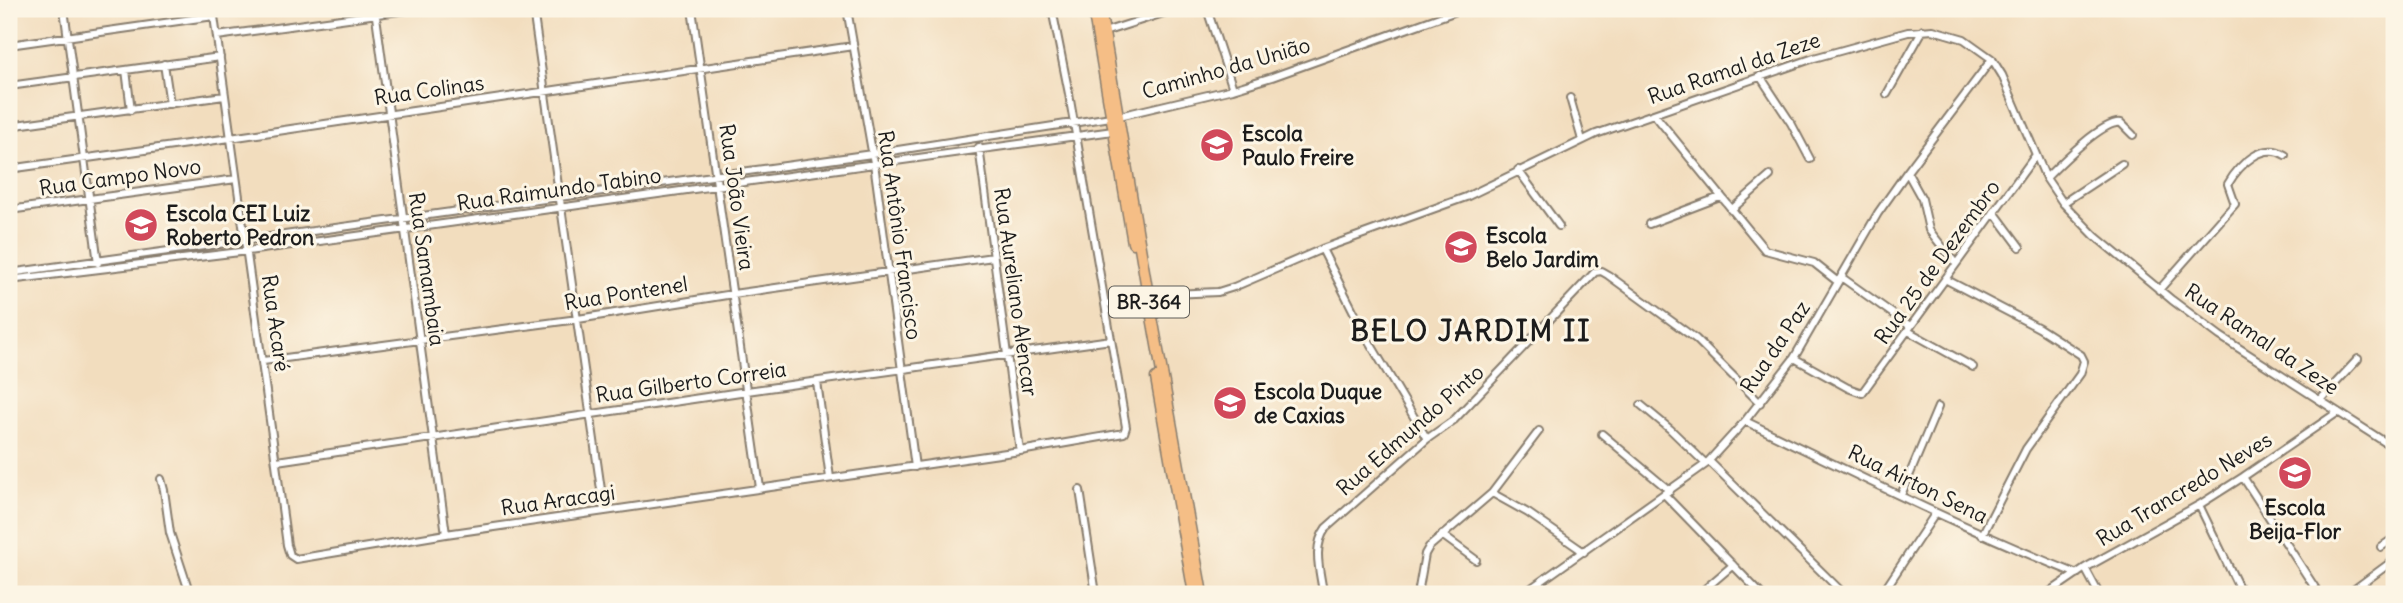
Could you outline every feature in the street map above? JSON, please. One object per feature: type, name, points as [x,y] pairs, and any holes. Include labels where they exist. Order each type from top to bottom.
[{"type":"highway","name":"BR-364","points":[[1093,9],[1115,117],[1194,594]]},
{"type":"highway","name":"BR-364","points":[[1100,9],[1115,117],[1113,131],[1202,594]]},
{"type":"street","points":[[64,9],[99,269]]},
{"type":"street","points":[[217,36],[375,12],[414,9]]},
{"type":"street","points":[[533,9],[604,511]]},
{"type":"street","name":"Rua João Vieira","points":[[692,9],[760,488]]},
{"type":"street","name":"Rua Antônio Francisco","points":[[847,9],[874,163],[915,467]]},
{"type":"street","points":[[1052,9],[1076,136]]},
{"type":"street","points":[[1104,32],[1176,9]]},
{"type":"street","points":[[1207,9],[1233,89]]},
{"type":"street","name":"Caminho da União","points":[[1115,117],[1233,89],[1309,65],[1456,10]]},
{"type":"street","points":[[9,45],[213,12]]},
{"type":"street","name":"Rua Acaré","points":[[213,12],[247,241],[287,545],[292,558]]},
{"type":"street","name":"Rua Samambaia","points":[[375,12],[446,534]]},
{"type":"street","points":[[1887,94],[1923,30]]},
{"type":"street","name":"Rua Ramal da Zeze","points":[[1106,304],[1145,297],[1226,290],[1322,249],[1466,197],[1582,140],[1760,76],[1855,46],[1923,30],[1938,31],[1964,39],[1993,59],[2046,178],[2063,203],[2095,236],[2159,290],[2220,336],[2394,448]]},
{"type":"street","name":"Rua Colinas","points":[[9,169],[853,46]]},
{"type":"street","points":[[9,86],[220,57]]},
{"type":"street","name":"Rua da Paz","points":[[1523,594],[1534,591],[1707,462],[1745,421],[1794,358],[1878,213],[1993,59]]},
{"type":"street","points":[[164,64],[170,104]]},
{"type":"street","points":[[126,70],[131,110]]},
{"type":"street","points":[[1760,76],[1782,106],[1810,159]]},
{"type":"street","points":[[9,126],[224,96]]},
{"type":"street","points":[[1570,98],[1582,140]]},
{"type":"street","points":[[1654,114],[1765,250],[1814,263],[1909,328],[1973,367]]},
{"type":"street","name":"Rua Raimundo Tabino","points":[[9,273],[804,164],[1115,117]]},
{"type":"street","points":[[2046,178],[2080,146],[2114,123],[2121,123],[2133,135]]},
{"type":"street","name":"Rua Raimundo Tabino","points":[[9,280],[248,251],[1113,131]]},
{"type":"street","name":"BR-364","points":[[1076,136],[1111,340]]},
{"type":"street","name":"Rua Aureliano Alencar","points":[[978,138],[1020,451]]},
{"type":"street","points":[[2159,290],[2235,205],[2228,184],[2249,159],[2269,150],[2277,150],[2286,155]]},
{"type":"street","name":"Rua 25 de Dezembro","points":[[1794,358],[1860,394],[1868,388],[2035,156]]},
{"type":"street","points":[[2063,203],[2122,163]]},
{"type":"street","points":[[804,164],[806,172]]},
{"type":"street","points":[[1518,170],[1559,226]]},
{"type":"street","points":[[1907,172],[1923,199],[1929,230],[1956,264]]},
{"type":"street","points":[[1731,210],[1770,176]]},
{"type":"street","name":"Rua Campo Novo","points":[[9,210],[236,179]]},
{"type":"street","points":[[1648,224],[1720,197]]},
{"type":"street","points":[[1994,212],[2020,247]]},
{"type":"street","points":[[428,214],[431,225]]},
{"type":"street","points":[[1322,249],[1367,338],[1427,439]]},
{"type":"street","name":"Rua Pontenel","points":[[263,361],[578,319],[993,257]]},
{"type":"street","name":"Rua Edmundo Pinto","points":[[1323,593],[1318,549],[1322,534],[1427,439],[1454,420],[1598,271],[1608,275],[1681,326],[1760,403]]},
{"type":"street","points":[[1945,279],[2039,328],[2083,358],[2080,374],[2026,449],[1982,535]]},
{"type":"street","points":[[817,382],[830,478],[915,467],[1125,432],[1111,340]]},
{"type":"street","name":"Rua Gilberto Correia","points":[[277,461],[1111,340]]},
{"type":"street","points":[[2320,400],[2358,359]]},
{"type":"street","points":[[1641,405],[1707,462],[1844,594]]},
{"type":"street","points":[[1900,495],[1938,407]]},
{"type":"street","name":"Rua Trancredo Neves","points":[[2047,594],[2085,568],[2199,505],[2338,412]]},
{"type":"street","name":"Rua Airton Sena","points":[[1745,421],[1935,514],[2077,574]]},
{"type":"street","points":[[1418,594],[1426,552],[1492,493],[1539,431]]},
{"type":"street","points":[[1602,434],[1667,492],[1761,594]]},
{"type":"street","points":[[2385,441],[2394,435]]},
{"type":"street","points":[[2243,477],[2319,594]]},
{"type":"street","name":"Rua Aracagi","points":[[292,558],[830,478]]},
{"type":"street","points":[[160,479],[170,533],[190,593]]},
{"type":"street","points":[[1080,490],[1096,594]]},
{"type":"street","points":[[1492,493],[1528,513],[1584,552]]},
{"type":"street","points":[[2199,505],[2242,594]]},
{"type":"street","points":[[1881,594],[1935,514]]},
{"type":"street","points":[[1442,535],[1476,560]]},
{"type":"street","points":[[2381,547],[2394,538]]},
{"type":"street","points":[[2348,594],[2394,561]]},
{"type":"street","points":[[1699,594],[1733,565]]},
{"type":"street","points":[[2085,568],[2099,594]]},
{"type":"street","points":[[1315,594],[1338,594]]},
{"type":"place","name":"Escola Paulo Freire","points":[[1217,145]]},
{"type":"place","name":"Escola CEI Luiz Roberto Pedron","points":[[141,225]]},
{"type":"place","name":"Escola Belo Jardim","points":[[1461,247]]},
{"type":"place","name":"Escola Duque de Caxias","points":[[1230,403]]},
{"type":"place","name":"Escola Beija-Flor","points":[[2295,473]]},
{"type":"district","name":"BELO JARDIM II","points":[[1471,331]]}]
